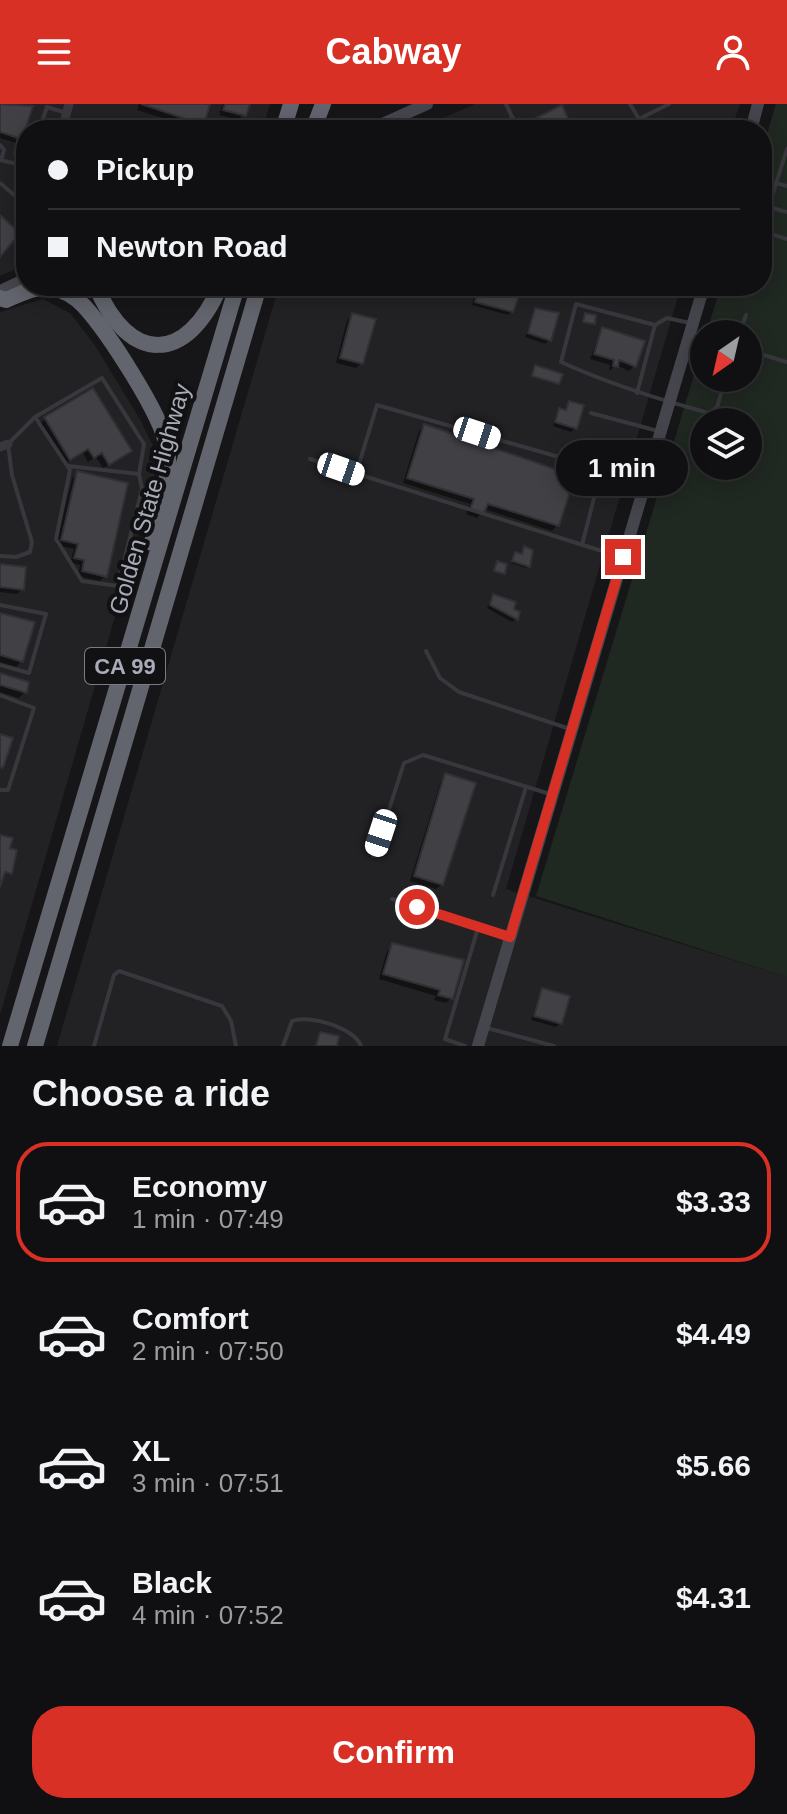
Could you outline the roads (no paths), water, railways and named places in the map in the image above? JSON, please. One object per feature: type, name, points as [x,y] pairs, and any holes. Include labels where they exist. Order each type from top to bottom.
[{"type":"highway","points":[[71,296],[137,340],[172,342],[197,327],[208,314],[216,296]]},
{"type":"highway","points":[[86,296],[95,313],[104,319]]},
{"type":"highway","points":[[98,296],[104,319],[163,428],[168,451],[150,550],[156,562]]},
{"type":"highway","points":[[104,319],[107,296]]},
{"type":"highway","name":"Golden State Highway","points":[[10,1046],[234,296]]},
{"type":"highway","name":"Golden State Highway","points":[[35,1046],[256,296]]},
{"type":"street","points":[[391,120],[427,104]]},
{"type":"street","points":[[694,320],[701,296]]},
{"type":"street","points":[[478,1046],[690,334]]},
{"type":"lane","points":[[40,104],[66,107]]},
{"type":"lane","points":[[506,104],[513,118],[508,120]]},
{"type":"lane","points":[[630,104],[639,119],[669,104]]},
{"type":"lane","points":[[42,120],[47,107]]},
{"type":"lane","points":[[0,145],[4,150],[0,160]]},
{"type":"lane","points":[[772,197],[787,149]]},
{"type":"lane","points":[[0,183],[16,197]]},
{"type":"lane","points":[[776,183],[787,186]]},
{"type":"lane","points":[[772,234],[787,239]]},
{"type":"lane","points":[[655,325],[576,304],[561,362],[637,393],[714,411],[721,392]]},
{"type":"lane","points":[[744,320],[746,315]]},
{"type":"lane","points":[[637,393],[655,325],[667,318],[690,323]]},
{"type":"lane","points":[[762,354],[787,362]]},
{"type":"lane","points":[[0,556],[16,557],[30,552],[32,542],[4,445],[35,417],[102,378],[144,444],[139,474],[142,489],[118,586],[82,581],[56,539],[70,470],[35,417]]},
{"type":"lane","points":[[356,474],[377,405],[646,482]]},
{"type":"lane","points":[[591,413],[661,431]]},
{"type":"lane","points":[[310,459],[623,557]]},
{"type":"lane","points":[[68,466],[139,474]]},
{"type":"lane","points":[[582,545],[601,471]]},
{"type":"lane","points":[[0,605],[46,614],[29,673],[0,665]]},
{"type":"lane","points":[[426,651],[440,678],[459,692],[572,730]]},
{"type":"lane","points":[[0,695],[34,708],[8,790],[0,790]]},
{"type":"lane","points":[[374,856],[404,763],[423,755],[553,795]]},
{"type":"lane","points":[[493,895],[526,787]]},
{"type":"lane","points":[[392,899],[510,937]]},
{"type":"lane","points":[[465,1046],[445,1039],[478,928]]},
{"type":"lane","points":[[94,1046],[114,975],[119,971],[222,1006],[231,1021],[236,1046]]},
{"type":"lane","points":[[283,1046],[292,1021],[303,1018],[349,1032],[361,1046]]},
{"type":"lane","points":[[484,1027],[554,1046]]},
{"type":"lane","points":[[515,1046],[518,1036]]}]
